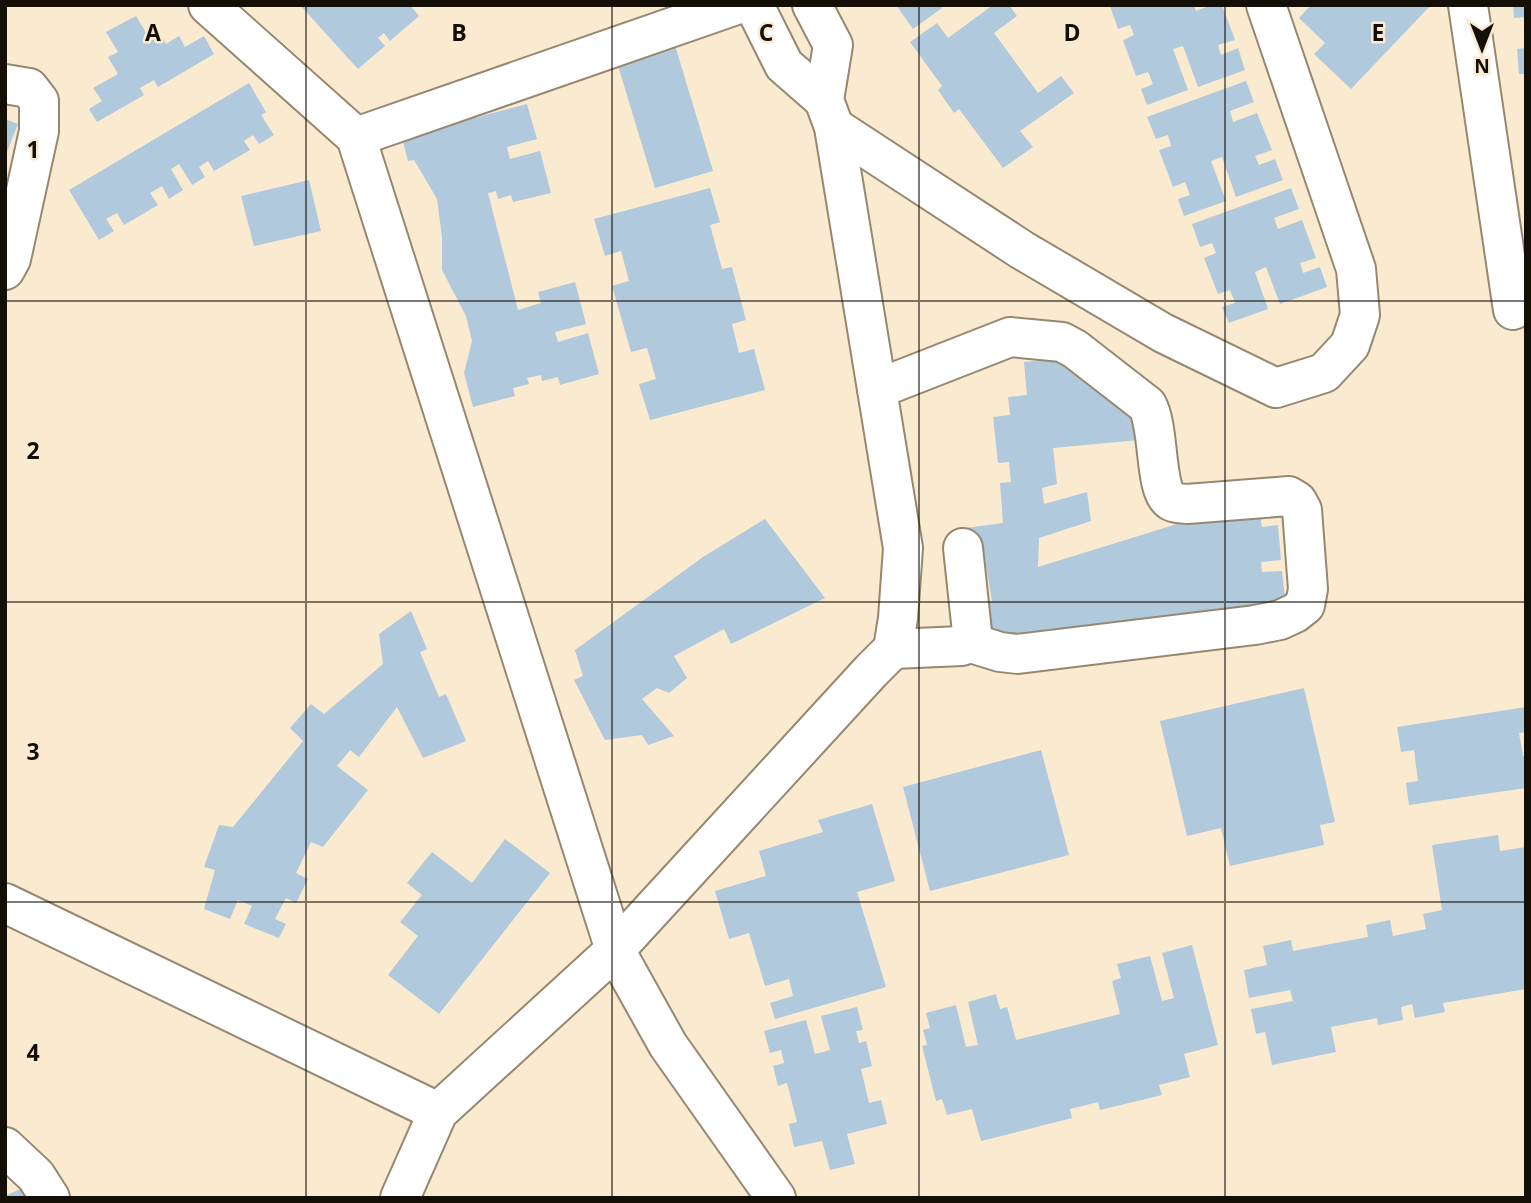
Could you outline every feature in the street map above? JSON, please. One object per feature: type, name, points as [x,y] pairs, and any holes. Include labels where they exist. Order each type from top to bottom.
[{"type":"street","points":[[208,5],[356,137],[615,950],[668,1045],[776,1198]]},
{"type":"street","points":[[356,137],[736,5]]},
{"type":"street","points":[[754,5],[784,65],[829,114],[1022,250],[1163,333],[1276,388],[1324,373],[1350,345],[1360,315],[1356,268],[1266,5]]},
{"type":"street","points":[[398,1195],[438,1112],[615,950],[893,649],[903,548],[829,114],[833,45],[812,5]]},
{"type":"street","points":[[1468,5],[1513,310]]},
{"type":"street","points":[[5,84],[29,88],[39,102],[39,131],[11,259],[5,270]]},
{"type":"street","points":[[877,389],[1010,337],[1062,342],[1075,349],[1147,405],[1153,415],[1161,484],[1165,495],[1172,502],[1187,504],[1289,496],[1297,500],[1302,510],[1308,589],[1305,605],[1280,620],[1018,654],[1000,652],[968,642]]},
{"type":"street","points":[[893,649],[962,646],[968,642],[972,632],[963,548]]},
{"type":"street","points":[[5,903],[438,1112]]},
{"type":"street","points":[[5,1147],[36,1177],[50,1198]]},
{"type":"building","points":[[300,5],[410,5],[419,16],[390,41],[384,33],[378,38],[385,46],[358,69]]},
{"type":"building","points":[[896,5],[940,5],[942,8],[913,29]]},
{"type":"building","points":[[993,5],[1009,5],[1017,16],[994,33],[1038,93],[1061,76],[1074,93],[1020,131],[1033,147],[1003,168],[959,109],[954,113],[938,90],[942,86],[910,42],[937,23],[948,38]]},
{"type":"building","points":[[1194,5],[1196,11],[1211,5],[1222,5],[1235,40],[1218,45],[1221,55],[1238,48],[1245,70],[1198,87],[1183,46],[1173,49],[1188,90],[1147,105],[1141,89],[1153,84],[1148,72],[1136,76],[1123,40],[1134,35],[1130,25],[1118,29],[1110,6]]},
{"type":"building","points":[[1311,5],[1431,5],[1351,89],[1314,54],[1325,43],[1299,18]]},
{"type":"building","points":[[1513,5],[1526,5],[1526,17],[1514,18]]},
{"type":"building","points":[[136,16],[148,36],[158,30],[166,44],[179,36],[185,47],[204,36],[214,54],[158,87],[154,80],[140,88],[144,95],[97,122],[89,109],[102,101],[93,88],[118,74],[108,57],[118,52],[106,32]]},
{"type":"building","points":[[674,42],[713,171],[655,188],[616,59]]},
{"type":"building","points":[[1526,48],[1526,74],[1519,74],[1517,49]]},
{"type":"building","points":[[1246,81],[1254,102],[1230,111],[1233,122],[1257,113],[1272,150],[1255,156],[1259,165],[1275,159],[1283,180],[1236,197],[1222,157],[1211,161],[1226,201],[1184,216],[1178,199],[1190,195],[1185,182],[1173,187],[1159,150],[1171,146],[1168,135],[1156,139],[1147,117]]},
{"type":"building","points":[[249,83],[266,112],[261,115],[274,135],[259,144],[253,135],[244,141],[250,150],[214,171],[208,161],[199,167],[205,177],[192,185],[179,164],[171,169],[183,190],[169,199],[162,186],[150,193],[158,205],[124,225],[117,213],[106,219],[114,231],[99,240],[69,190]]},
{"type":"building","points":[[527,104],[537,139],[507,147],[510,159],[540,151],[551,193],[513,202],[511,195],[498,199],[496,191],[488,193],[518,310],[541,303],[538,292],[575,282],[586,324],[555,332],[558,342],[588,333],[599,374],[560,385],[558,377],[542,381],[541,375],[527,378],[529,384],[513,388],[515,396],[473,407],[464,373],[472,341],[466,316],[442,270],[442,237],[437,199],[414,160],[408,161],[402,137]]},
{"type":"building","points":[[5,119],[18,124],[5,157]]},
{"type":"building","points":[[309,180],[321,231],[254,246],[241,196]]},
{"type":"building","points":[[710,188],[720,222],[710,225],[722,269],[732,267],[746,320],[732,324],[739,353],[754,349],[765,390],[650,420],[639,384],[656,379],[647,348],[631,352],[612,286],[629,281],[621,251],[605,256],[594,219]]},
{"type":"building","points":[[1291,188],[1299,209],[1274,218],[1278,229],[1302,220],[1316,258],[1300,263],[1303,273],[1320,267],[1327,287],[1280,304],[1266,267],[1255,272],[1268,309],[1229,323],[1222,307],[1235,303],[1230,290],[1218,294],[1204,258],[1216,253],[1212,243],[1200,247],[1192,224]]},
{"type":"building","points":[[1056,352],[1057,362],[1083,359],[1135,403],[1139,440],[1053,448],[1057,484],[1042,488],[1044,504],[1087,492],[1091,521],[1039,538],[1038,567],[1219,511],[1260,516],[1262,527],[1278,525],[1281,560],[1261,562],[1262,572],[1282,571],[1286,606],[994,644],[979,633],[977,606],[992,601],[985,560],[970,562],[966,528],[1003,523],[1000,483],[1011,482],[1009,462],[998,463],[993,417],[1010,415],[1008,397],[1027,395],[1024,362],[1044,360],[1044,353]]},
{"type":"building","points":[[765,519],[825,598],[731,644],[724,629],[674,656],[687,678],[669,693],[657,688],[642,699],[674,736],[648,745],[642,735],[605,740],[574,680],[583,676],[575,650],[703,557]]},
{"type":"building","points":[[411,611],[427,649],[420,652],[439,697],[446,694],[466,741],[423,758],[397,707],[359,757],[350,750],[337,766],[368,790],[323,847],[311,842],[296,873],[308,879],[296,903],[286,898],[275,919],[286,924],[279,938],[244,924],[252,906],[238,900],[230,919],[204,909],[215,870],[204,867],[219,825],[233,827],[303,741],[290,728],[311,704],[324,714],[383,664],[379,634]]},
{"type":"building","points":[[1304,688],[1335,822],[1320,825],[1324,845],[1230,866],[1221,828],[1187,836],[1160,721]]},
{"type":"building","points":[[1526,707],[1526,732],[1519,733],[1523,756],[1526,756],[1526,788],[1409,805],[1406,783],[1418,781],[1414,750],[1401,752],[1397,727]]},
{"type":"building","points":[[1041,750],[1069,855],[930,891],[903,787]]},
{"type":"building","points":[[872,804],[895,881],[857,892],[886,987],[775,1019],[770,1003],[793,996],[789,979],[765,986],[749,933],[729,939],[715,891],[766,876],[759,851],[823,832],[818,820]]},
{"type":"building","points":[[1498,835],[1500,851],[1526,847],[1526,989],[1443,1003],[1445,1012],[1415,1018],[1412,1004],[1401,1007],[1403,1020],[1378,1025],[1377,1018],[1331,1027],[1336,1052],[1272,1065],[1265,1032],[1256,1034],[1251,1009],[1293,1001],[1290,990],[1249,998],[1244,970],[1267,965],[1263,946],[1291,940],[1293,951],[1368,937],[1366,925],[1390,920],[1393,936],[1426,929],[1423,914],[1442,910],[1432,845]]},
{"type":"building","points":[[505,839],[550,873],[439,1014],[388,975],[418,936],[400,922],[422,895],[407,883],[432,852],[472,883]]},
{"type":"building","points":[[1192,945],[1218,1045],[1184,1054],[1190,1077],[1159,1085],[1162,1095],[1100,1110],[1098,1102],[1070,1109],[1072,1118],[981,1141],[972,1109],[947,1115],[942,1099],[936,1101],[922,1046],[927,1045],[923,1030],[930,1028],[926,1013],[956,1005],[966,1047],[978,1045],[968,1002],[996,994],[1000,1009],[1007,1007],[1016,1040],[1120,1014],[1112,981],[1121,978],[1117,964],[1150,956],[1162,1001],[1174,998],[1162,953]]},
{"type":"building","points":[[857,1007],[863,1030],[856,1031],[859,1043],[866,1041],[872,1066],[861,1069],[869,1103],[881,1100],[887,1124],[847,1134],[855,1164],[830,1170],[822,1141],[794,1147],[789,1124],[797,1122],[787,1083],[778,1086],[773,1066],[784,1063],[781,1050],[770,1053],[764,1031],[806,1020],[815,1054],[830,1050],[821,1016]]},
{"type":"building","points":[[35,1182],[43,1198],[5,1198],[5,1196]]}]
